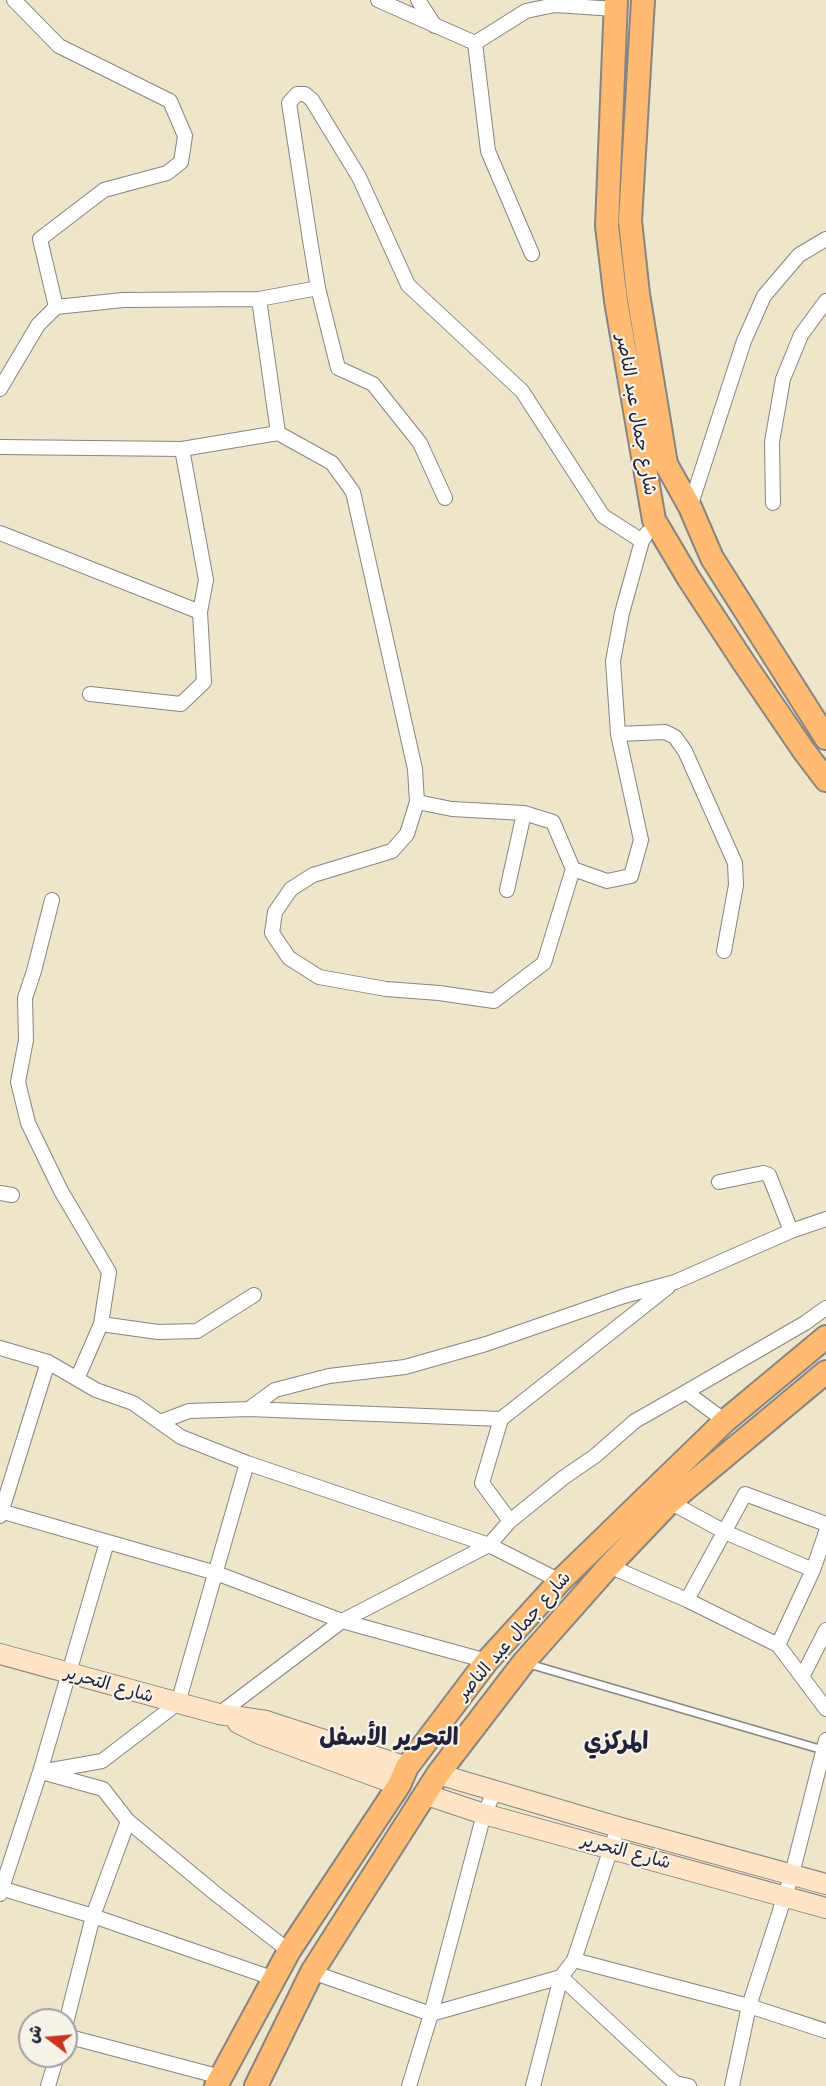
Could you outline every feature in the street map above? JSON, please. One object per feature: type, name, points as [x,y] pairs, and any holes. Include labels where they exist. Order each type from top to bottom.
[{"type":"main road","name":"شارع جمال عبد الناصر","points":[[643,0],[630,221],[638,294],[666,464],[690,507],[712,558],[826,738]]},
{"type":"main road","name":"شارع جمال عبد الناصر","points":[[616,4],[608,226],[616,301],[654,520],[689,579],[744,663],[826,780]]},
{"type":"main road","points":[[654,520],[657,504],[668,496],[675,496],[690,507]]},
{"type":"main road","name":"شارع جمال عبد الناصر","points":[[218,2082],[289,1951],[403,1776],[487,1661],[560,1581],[725,1421],[826,1337]]},
{"type":"main road","name":"شارع جمال عبد الناصر","points":[[261,2085],[312,1972],[427,1795],[438,1774],[524,1662],[609,1566],[670,1502],[826,1372]]},
{"type":"main road","name":"شارع التحرير","points":[[0,1654],[178,1704],[219,1714],[266,1721],[403,1776]]},
{"type":"main road","name":"شارع التحرير","points":[[438,1774],[618,1827],[826,1884]]},
{"type":"main road","name":"شارع التحرير","points":[[427,1795],[484,1814],[826,1908]]},
{"type":"street","points":[[14,0],[58,46],[170,101],[185,136],[181,162],[167,173],[104,190],[40,239],[56,307]]},
{"type":"street","points":[[378,0],[475,43]]},
{"type":"street","points":[[418,0],[435,26]]},
{"type":"street","points":[[475,43],[526,11],[555,5],[616,4]]},
{"type":"street","points":[[475,43],[488,151],[532,254]]},
{"type":"street","points":[[445,498],[420,443],[373,384],[338,368],[318,288],[290,103],[297,94],[305,94],[312,100],[359,177],[408,285],[522,391],[603,516],[642,541]]},
{"type":"street","points":[[690,507],[744,341],[764,296],[799,255],[826,239]]},
{"type":"street","points":[[0,389],[38,325],[56,307],[123,300],[259,299],[318,288]]},
{"type":"street","points":[[259,299],[278,433]]},
{"type":"street","points":[[773,503],[772,442],[783,379],[801,335],[826,301]]},
{"type":"street","points":[[0,447],[182,449],[278,433],[332,463],[353,492],[415,769],[417,802],[407,834],[392,851],[313,875],[291,890],[274,912],[272,933],[289,958],[319,977],[386,989],[439,993],[494,1001],[544,963],[573,869],[553,822],[524,813],[452,809],[417,802]]},
{"type":"street","points":[[90,694],[181,704],[204,682],[200,612],[206,580],[182,449]]},
{"type":"street","points":[[573,869],[607,881],[631,876],[641,840],[618,734],[613,661],[622,613],[642,541],[654,520]]},
{"type":"street","points":[[0,533],[200,612]]},
{"type":"street","points":[[618,734],[665,732],[675,737],[686,751],[735,863],[736,885],[724,951]]},
{"type":"street","points":[[507,890],[524,813]]},
{"type":"street","points":[[52,900],[25,998],[26,1041],[18,1082],[28,1123],[61,1191],[108,1272],[101,1324],[77,1379]]},
{"type":"street","points":[[719,1182],[763,1173],[769,1174],[791,1232]]},
{"type":"street","points":[[249,1409],[275,1390],[329,1376],[405,1366],[486,1344],[624,1296],[675,1282],[826,1219]]},
{"type":"street","points":[[510,1521],[482,1483],[501,1419],[675,1282]]},
{"type":"street","points":[[101,1324],[158,1332],[197,1331],[254,1295]]},
{"type":"street","points":[[219,1714],[342,1621],[489,1545],[510,1521],[563,1478],[596,1456],[636,1421],[805,1323],[826,1308]]},
{"type":"street","points":[[0,1348],[48,1362],[96,1390],[133,1403],[181,1437],[248,1463],[489,1545],[560,1581]]},
{"type":"street","points":[[48,1362],[0,1513],[216,1573],[342,1621],[487,1661]]},
{"type":"street","points":[[686,1392],[725,1421]]},
{"type":"street","points":[[160,1422],[189,1411],[249,1409],[501,1419]]},
{"type":"street","points":[[40,1772],[102,1761],[178,1704],[248,1463]]},
{"type":"street","points":[[687,1600],[745,1494],[826,1524]]},
{"type":"street","points":[[670,1502],[725,1532],[813,1570]]},
{"type":"street","points":[[778,1645],[813,1570],[826,1532]]},
{"type":"street","points":[[107,1542],[40,1772],[0,1890],[93,1916],[275,1979]]},
{"type":"street","points":[[609,1566],[687,1600],[778,1645],[826,1709]]},
{"type":"street","points":[[802,1677],[826,1630]]},
{"type":"street","points":[[732,2086],[749,2006],[792,1875],[824,1745]]},
{"type":"street","points":[[40,1772],[103,1789],[128,1821],[289,1951]]},
{"type":"street","points":[[409,2086],[431,2014],[484,1814],[495,1791]]},
{"type":"street","points":[[70,2008],[93,1916],[128,1821]]},
{"type":"street","points":[[533,2086],[561,1977],[574,1960],[618,1827]]},
{"type":"street","points":[[574,1960],[749,2006],[826,2031]]},
{"type":"street","points":[[312,1972],[431,2014],[561,1977]]},
{"type":"street","points":[[561,1977],[674,2084],[689,2086]]},
{"type":"street","points":[[78,2040],[218,2082]]},
{"type":"street","points":[[48,2086],[53,2068]]},
{"type":"lane","points":[[524,1662],[824,1745]]},
{"type":"district","name":"التحرير الأسفل","points":[[389,1738]]},
{"type":"district","name":"المركزي","points":[[616,1742]]}]
